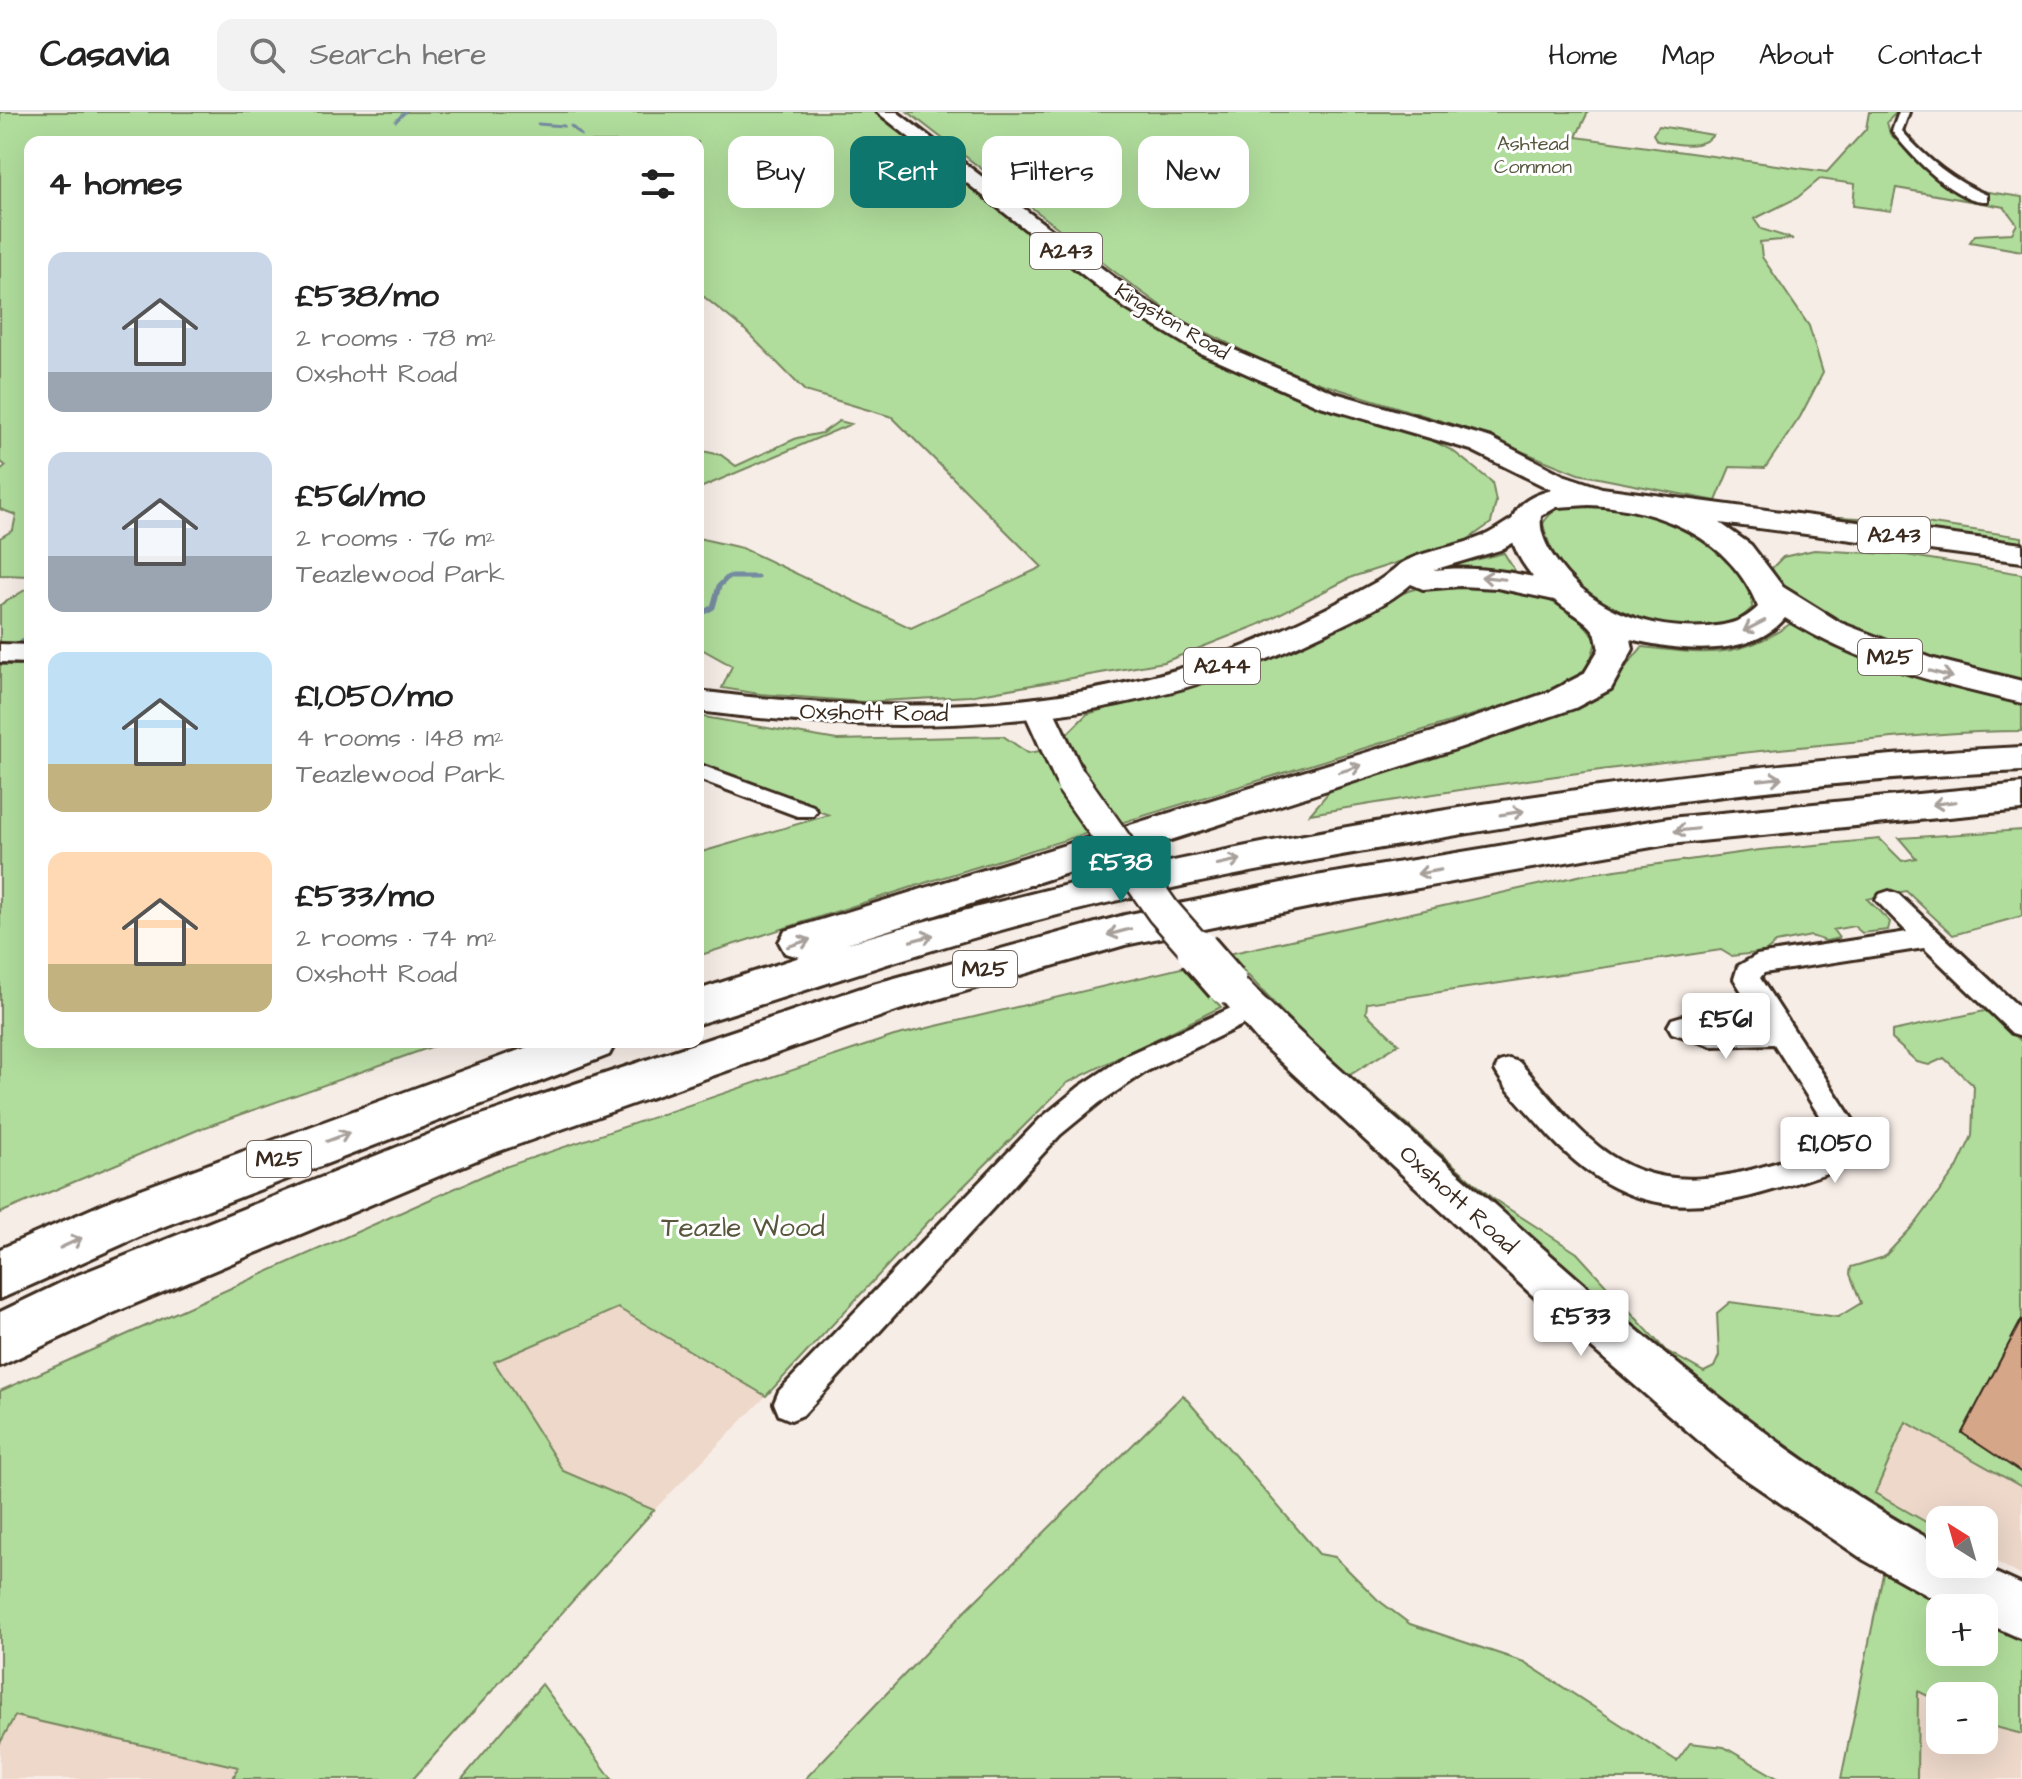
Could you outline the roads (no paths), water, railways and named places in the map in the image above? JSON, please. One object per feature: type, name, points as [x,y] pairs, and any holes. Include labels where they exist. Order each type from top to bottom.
[{"type":"highway","name":"Kingston Road","points":[[886,112],[1133,303],[1209,348],[1326,399],[1481,444],[1553,481],[1629,500]]},
{"type":"highway","name":"Kingston Road","points":[[1455,438],[1506,480],[1526,518],[1529,540],[1539,561],[1553,581],[1582,604]]},
{"type":"highway","points":[[1509,456],[1557,476],[1595,487],[1765,518]]},
{"type":"highway","points":[[1526,518],[1545,501],[1586,496],[1629,500],[1700,523],[1727,538],[1761,579],[1775,608],[1766,621],[1749,631],[1708,638],[1671,639],[1637,631],[1582,604]]},
{"type":"highway","name":"A243","points":[[1629,500],[2022,553]]},
{"type":"highway","name":"A243","points":[[1761,579],[1757,553],[1775,544],[1813,540],[2022,565]]},
{"type":"highway","name":"M25","points":[[1761,579],[1806,619],[1878,653],[1940,675],[2022,692]]},
{"type":"highway","points":[[704,975],[1007,875],[1446,740],[1562,700],[1598,681],[1616,649],[1611,630],[1582,604]]},
{"type":"highway","name":"M25","points":[[704,1005],[847,958],[1093,891],[1300,847],[1635,793],[1953,761],[2022,759]]},
{"type":"highway","name":"M25","points":[[0,1340],[93,1295],[473,1139],[889,996],[1125,930],[1316,891],[1669,831],[2022,797]]},
{"type":"highway","name":"M25","points":[[0,1275],[133,1215],[569,1048]]},
{"type":"main road","name":"Oxshott Road","points":[[704,707],[892,717],[1037,707],[1128,693],[1219,668],[1307,631],[1393,585],[1413,569],[1500,539],[1526,518]]},
{"type":"main road","name":"Oxshott Road","points":[[1393,585],[1441,577],[1475,576],[1504,579],[1582,604]]},
{"type":"main road","points":[[0,653],[24,654]]},
{"type":"main road","name":"Oxshott Road","points":[[1037,707],[1072,782],[1154,900],[1238,996],[1630,1356],[1725,1434],[1828,1507],[1893,1547],[2022,1612]]},
{"type":"street","points":[[1904,112],[1897,131],[1909,147],[1962,190],[1983,198]]},
{"type":"street","points":[[704,773],[805,811]]},
{"type":"street","points":[[1889,900],[2022,1026]]},
{"type":"street","points":[[1509,1070],[1588,1156],[1640,1187],[1668,1194],[1699,1194],[1842,1155],[1848,1150],[1849,1137],[1747,979],[1750,968],[1929,938]]},
{"type":"street","points":[[791,1403],[1050,1127],[1089,1095],[1238,996]]},
{"type":"street","points":[[1682,1026],[1712,1035],[1780,1033]]},
{"type":"waterway","points":[[396,121],[405,112]]},
{"type":"waterway","points":[[538,124],[564,126]]},
{"type":"waterway","points":[[571,126],[581,135]]},
{"type":"waterway","points":[[704,612],[713,607],[719,586],[728,577],[757,577]]},
{"type":"waterway","points":[[19,645],[24,640]]},
{"type":"park label","name":"Ashtead Common","points":[[1533,156]]},
{"type":"park label","name":"Teazle Wood","points":[[743,1227]]}]
